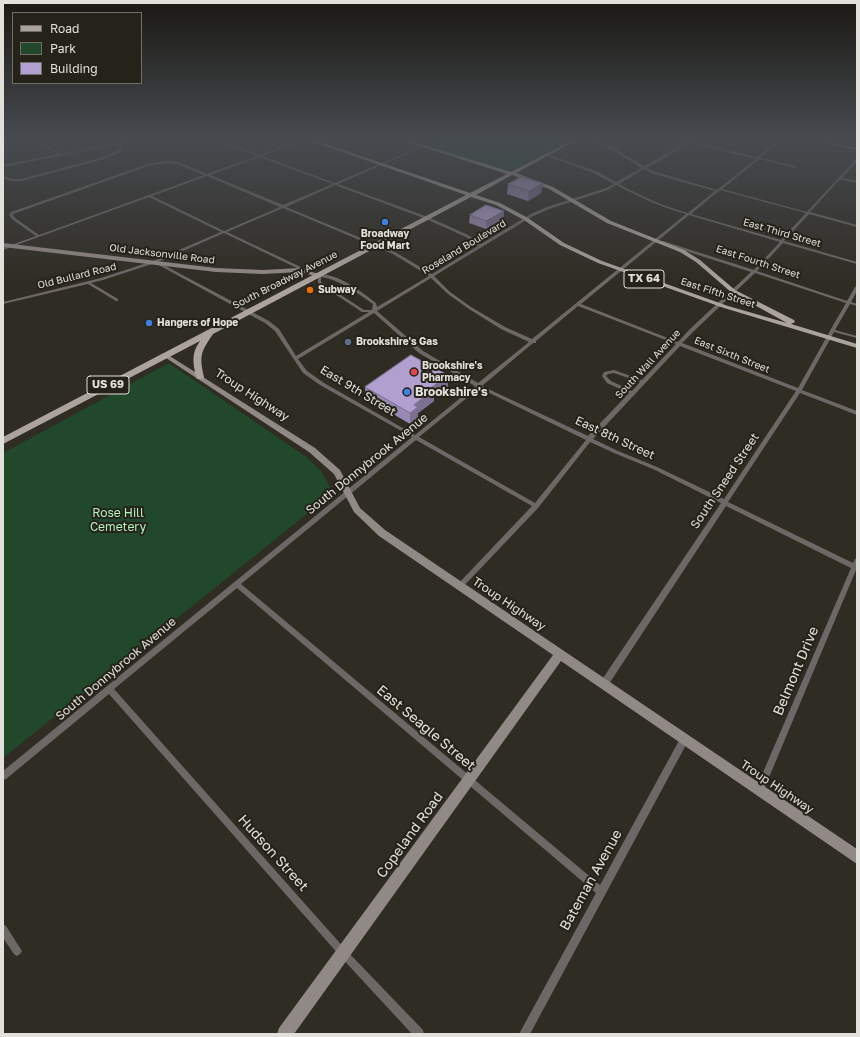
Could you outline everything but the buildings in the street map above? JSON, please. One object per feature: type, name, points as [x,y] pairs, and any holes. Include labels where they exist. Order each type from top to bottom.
[{"type":"main road","name":"East Fifth Street","points":[[451,187],[498,204],[526,219],[570,249],[620,270],[719,305],[857,341]]},
{"type":"main road","name":"South Broadway Avenue","points":[[3,441],[377,245],[484,187]]},
{"type":"main road","name":"East Fourth Street","points":[[549,187],[615,225],[682,251],[698,261],[733,291]]},
{"type":"main road","name":"Old Jacksonville Road","points":[[3,245],[14,245],[238,272],[304,270],[319,275]]},
{"type":"main road","name":"East Fifth Street","points":[[733,291],[773,314],[857,346]]},
{"type":"main road","points":[[200,378],[196,359],[197,349],[214,330]]},
{"type":"main road","name":"Troup Highway","points":[[165,356],[312,450],[337,472],[357,510],[382,533],[459,587],[560,654],[857,857]]},
{"type":"main road","name":"Copeland Road","points":[[285,1034],[560,654]]},
{"type":"street","points":[[38,236],[14,219],[11,215],[12,213],[86,187]]},
{"type":"street","points":[[3,249],[172,187]]},
{"type":"street","points":[[237,187],[377,245],[409,260],[432,276],[449,292],[470,308],[503,328],[534,342]]},
{"type":"street","name":"Old Bullard Road","points":[[3,303],[89,283],[154,262],[327,187]]},
{"type":"street","points":[[344,187],[428,218],[456,231],[481,246]]},
{"type":"street","name":"Roseland Boulevard","points":[[296,358],[526,219],[548,208],[611,187]]},
{"type":"street","name":"East Third Street","points":[[624,187],[651,202],[857,263]]},
{"type":"street","points":[[707,187],[857,226]]},
{"type":"street","name":"South Donnybrook Avenue","points":[[3,776],[620,270],[659,241],[721,187]]},
{"type":"street","name":"South Wall Avenue","points":[[459,587],[536,506],[589,439],[679,344],[755,271],[831,187]]},
{"type":"street","points":[[149,196],[304,270]]},
{"type":"street","name":"East Fourth Street","points":[[659,241],[857,304]]},
{"type":"street","name":"East 9th Street","points":[[154,262],[177,272],[277,330],[305,372],[322,384],[536,506]]},
{"type":"street","points":[[285,271],[288,267],[287,262]]},
{"type":"street","points":[[177,272],[175,268],[178,265]]},
{"type":"street","name":"East 8th Street","points":[[374,311],[375,304],[361,294],[329,276],[319,275],[319,282],[363,311],[374,311],[421,352],[479,386],[856,565]]},
{"type":"street","points":[[89,283],[117,300]]},
{"type":"street","name":"South Sneed Street","points":[[604,684],[799,391],[857,287]]},
{"type":"street","name":"East Sixth Street","points":[[579,305],[857,414]]},
{"type":"street","points":[[830,335],[857,337]]},
{"type":"street","points":[[633,392],[609,382],[604,376],[606,373],[614,371],[643,382]]},
{"type":"street","name":"Belmont Drive","points":[[759,791],[856,565]]},
{"type":"street","name":"East Seagle Street","points":[[236,584],[600,891]]},
{"type":"street","name":"Hudson Street","points":[[109,689],[343,953],[419,1034]]},
{"type":"street","name":"Bateman Avenue","points":[[524,1034],[600,891],[684,740]]},
{"type":"street","points":[[3,929],[16,951]]},
{"type":"green space","name":"Rose Hill Cemetery","points":[[169,363],[305,456],[321,471],[333,493],[3,758],[3,453]]},
{"type":"place","name":"Broadway Food Mart","points":[[385,222]]},
{"type":"place","name":"Subway","points":[[310,290]]},
{"type":"place","name":"Hangers of Hope","points":[[149,323]]},
{"type":"place","name":"Brookshire's Gas","points":[[348,342]]},
{"type":"place","name":"Brookshire's Pharmacy","points":[[414,372]]},
{"type":"place","name":"Brookshire's","points":[[407,392]]}]
